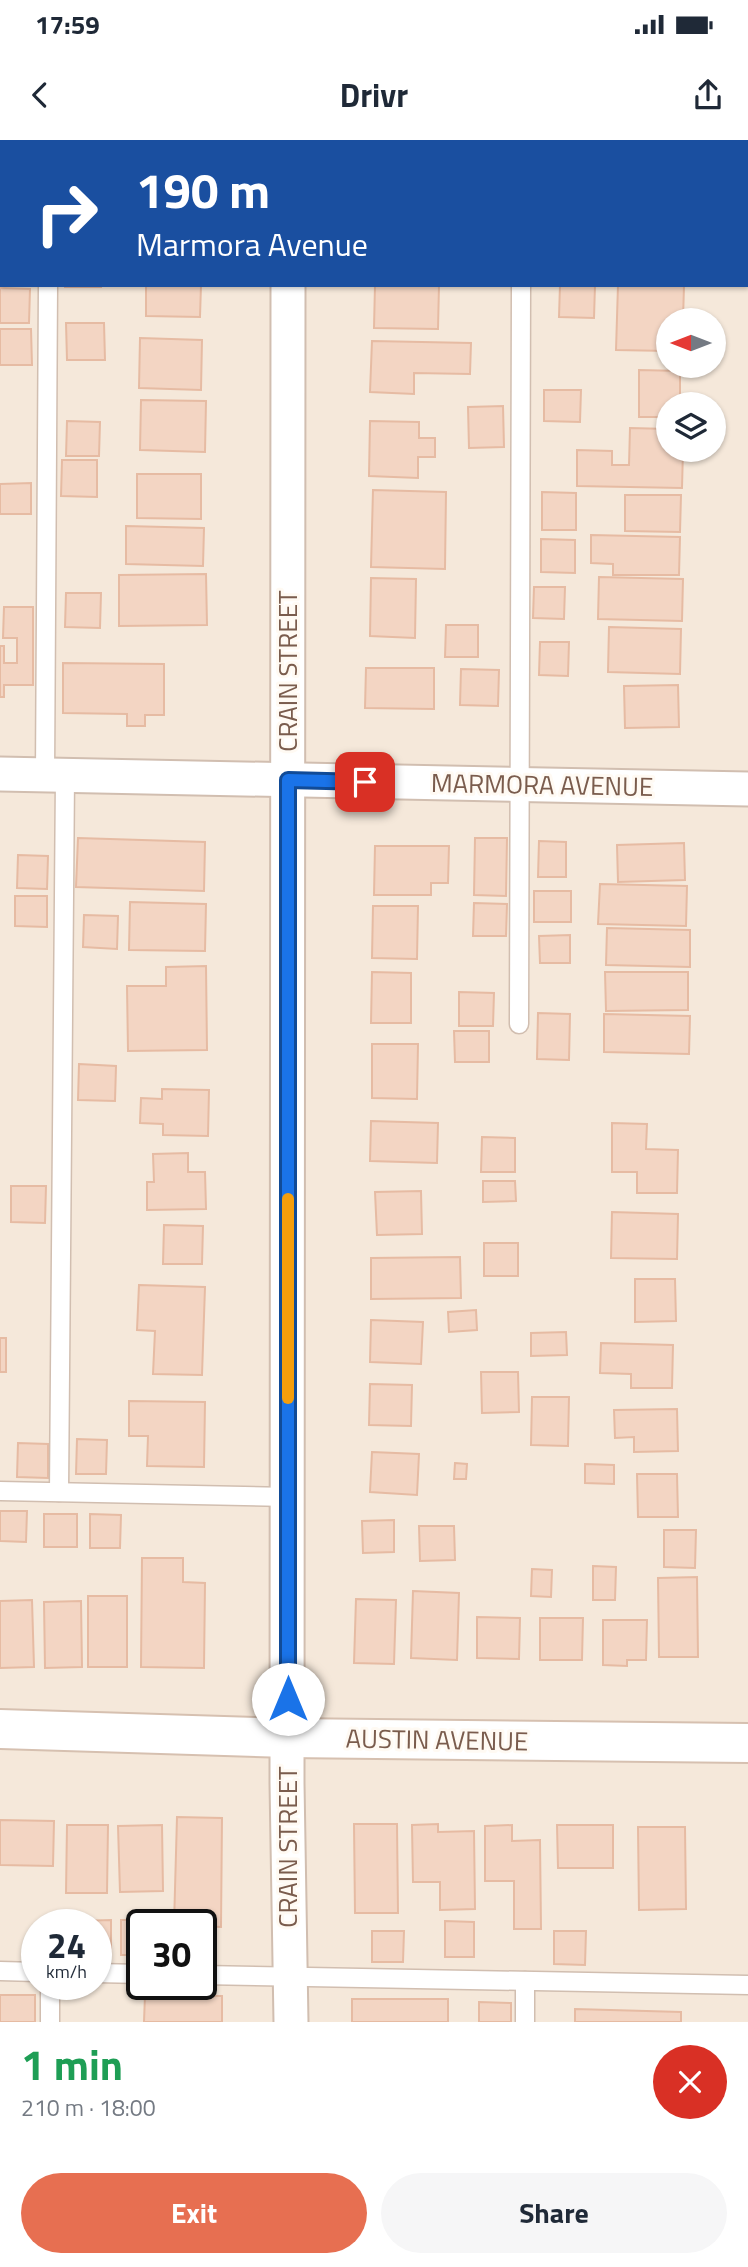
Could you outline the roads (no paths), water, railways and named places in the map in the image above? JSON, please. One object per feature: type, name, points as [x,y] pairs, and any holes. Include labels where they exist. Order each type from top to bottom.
[{"type":"street","name":"CRAIN STREET","points":[[288,287],[288,1738],[291,2022]]},
{"type":"street","name":"MARMORA AVENUE","points":[[0,774],[748,789]]},
{"type":"street","name":"AUSTIN AVENUE","points":[[0,1729],[288,1738],[748,1743]]},
{"type":"lane","points":[[48,287],[55,775],[59,1492]]},
{"type":"lane","points":[[519,1024],[521,287]]},
{"type":"lane","points":[[0,1491],[288,1497]]},
{"type":"lane","points":[[0,1971],[21,1972]]},
{"type":"lane","points":[[217,1975],[748,1985]]},
{"type":"lane","points":[[525,1981],[525,2022]]},
{"type":"lane","points":[[50,2000],[50,2022]]}]
